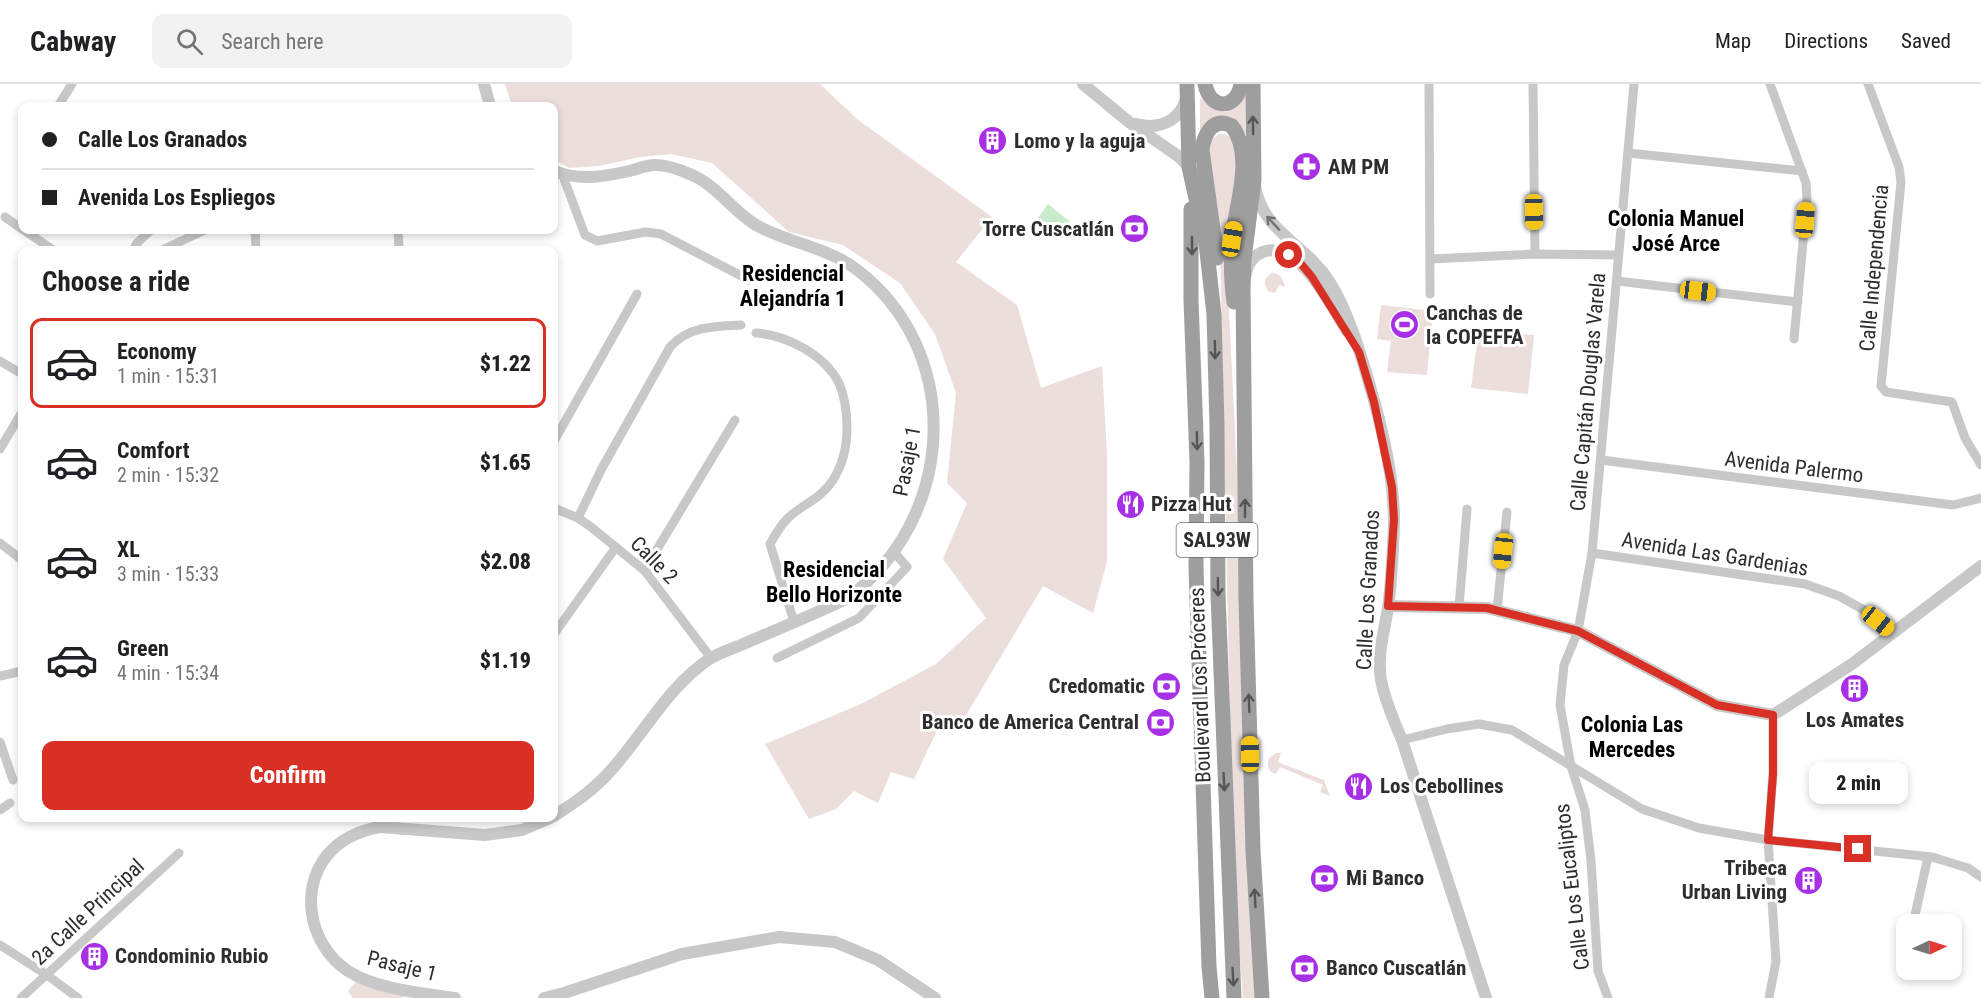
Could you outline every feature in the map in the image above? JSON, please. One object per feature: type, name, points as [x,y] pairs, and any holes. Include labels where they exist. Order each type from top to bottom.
[{"type":"highway","points":[[1205,84],[1210,99],[1226,104],[1238,95],[1241,84]]},
{"type":"highway","name":"SAL93W","points":[[1253,84],[1254,180],[1244,259],[1243,287],[1246,608],[1253,860],[1262,998]]},
{"type":"highway","name":"Boulevard Los Próceres","points":[[1187,91],[1189,167],[1206,243],[1215,314],[1217,532],[1224,774],[1234,998]]},
{"type":"highway","points":[[1215,314],[1217,255],[1202,150],[1205,134],[1209,128],[1224,123],[1232,126],[1241,143],[1242,168],[1231,262],[1244,391]]},
{"type":"highway","points":[[1189,167],[1197,462],[1197,568],[1209,966],[1212,998]]},
{"type":"highway","points":[[1197,568],[1217,532]]},
{"type":"street","points":[[61,102],[72,84]]},
{"type":"street","points":[[484,84],[489,102]]},
{"type":"street","points":[[1083,84],[1189,167]]},
{"type":"street","points":[[1429,84],[1430,294]]},
{"type":"street","points":[[1533,84],[1534,254]]},
{"type":"street","name":"Calle Capitán Douglas Varela","points":[[1578,631],[1592,553],[1634,84]]},
{"type":"street","points":[[1770,84],[1802,171],[1807,199],[1794,339]]},
{"type":"street","name":"Calle Independencia","points":[[1868,84],[1899,167],[1901,182],[1881,386],[1886,392],[1952,402],[1965,438],[1981,465]]},
{"type":"street","points":[[1129,122],[1155,126],[1164,124],[1179,115],[1187,91]]},
{"type":"street","points":[[1628,153],[1802,171]]},
{"type":"street","name":"Pasaje 1","points":[[558,813],[590,792],[613,768],[659,708],[686,679],[711,658],[847,599],[869,580],[894,552],[910,525],[922,498],[934,438],[934,416],[928,376],[916,343],[902,319],[881,292],[854,267],[828,254],[777,236],[753,223],[704,181],[675,168],[655,165],[611,175],[564,179]]},
{"type":"street","points":[[564,179],[585,235],[597,241],[646,232],[661,234],[749,280]]},
{"type":"street","name":"Calle Los Granados","points":[[1254,180],[1262,209],[1272,223],[1329,280],[1344,308],[1359,352],[1382,435],[1392,487],[1394,519],[1388,606],[1380,654],[1381,679],[1387,703],[1402,741],[1486,998]]},
{"type":"street","points":[[5,217],[18,226]]},
{"type":"street","points":[[30,234],[48,246]]},
{"type":"street","points":[[135,246],[147,234]]},
{"type":"street","points":[[171,246],[196,234]]},
{"type":"street","name":"Calle Los Granados","points":[[1243,287],[1247,269],[1259,253],[1274,249],[1292,256],[1312,277],[1359,352]]},
{"type":"street","points":[[1431,259],[1534,254],[1618,255]]},
{"type":"street","points":[[1617,281],[1798,302]]},
{"type":"street","points":[[558,434],[637,294]]},
{"type":"street","points":[[578,518],[601,470],[670,347],[686,333],[705,327],[741,325]]},
{"type":"street","points":[[756,333],[780,337],[800,346],[818,359],[838,381],[847,417],[846,449],[840,469],[823,494],[789,517],[770,544],[794,622]]},
{"type":"street","points":[[0,361],[18,372]]},
{"type":"street","points":[[0,449],[18,419]]},
{"type":"street","points":[[645,572],[735,420]]},
{"type":"street","name":"Avenida Palermo","points":[[1601,460],[1953,505],[1981,498]]},
{"type":"street","points":[[1459,607],[1467,509]]},
{"type":"street","name":"Calle 2","points":[[558,510],[578,518],[645,572],[711,658]]},
{"type":"street","points":[[1497,610],[1507,512]]},
{"type":"street","points":[[0,543],[18,557]]},
{"type":"street","points":[[558,628],[616,548]]},
{"type":"street","points":[[777,658],[859,618],[907,567],[894,552]]},
{"type":"street","name":"Avenida Las Gardenias","points":[[1592,553],[1805,584],[1839,596],[1864,610],[1891,632]]},
{"type":"street","points":[[1388,606],[1487,608],[1578,631],[1717,705],[1773,715],[1852,664],[1891,632],[1981,566]]},
{"type":"street","name":"Calle Los Eucaliptos","points":[[1578,631],[1564,665],[1560,705],[1571,766],[1585,810],[1591,861],[1598,971],[1608,998]]},
{"type":"street","points":[[0,676],[18,671]]},
{"type":"street","points":[[1769,998],[1776,961],[1768,840],[1773,774],[1773,715]]},
{"type":"street","points":[[1402,741],[1447,729],[1479,724],[1512,730],[1642,809],[1699,828],[1768,840],[1928,856],[1968,868],[1981,877]]},
{"type":"street","points":[[0,742],[13,780]]},
{"type":"street","points":[[0,810],[10,803]]},
{"type":"street","name":"Pasaje 1","points":[[455,998],[380,984],[357,976],[336,961],[321,944],[313,921],[311,896],[318,869],[334,848],[347,838],[380,826],[485,835],[522,830],[540,822]]},
{"type":"street","name":"2a Calle Principal","points":[[21,998],[178,853]]},
{"type":"street","points":[[1915,914],[1928,856]]},
{"type":"street","points":[[544,998],[682,954],[779,936],[836,942],[878,960],[934,998]]},
{"type":"street","points":[[0,945],[78,998]]},
{"type":"shaded area","points":[[505,84],[820,84],[857,119],[992,217],[956,262],[1017,305],[1041,388],[1102,366],[1107,454],[1107,562],[1093,613],[1043,586],[959,727],[944,716],[914,779],[891,772],[878,803],[854,791],[836,809],[809,819],[765,744],[861,704],[936,664],[986,618],[943,559],[967,503],[947,483],[956,393],[935,334],[900,283],[843,245],[789,232],[712,163],[671,154],[640,157],[599,166],[569,168],[558,161],[558,102],[511,102]]},
{"type":"shaded area","points":[[1247,94],[1247,134],[1244,134],[1239,122],[1229,117],[1200,133],[1200,98],[1213,108],[1227,112],[1237,106]]},
{"type":"shaded area","points":[[1219,134],[1229,136],[1238,150],[1228,265],[1255,998],[1243,998],[1236,905],[1220,250],[1208,168],[1211,140]]},
{"type":"shaded area","points":[[1048,204],[1075,226],[1065,239],[1038,218]]},
{"type":"shaded area","points":[[1271,273],[1281,277],[1285,287],[1279,285],[1275,293],[1268,291],[1265,285],[1265,279]]},
{"type":"shaded area","points":[[1381,305],[1433,311],[1427,375],[1387,372],[1391,341],[1377,339]]},
{"type":"shaded area","points":[[1479,329],[1534,335],[1528,394],[1471,388]]},
{"type":"shaded area","points":[[1276,753],[1281,753],[1278,762],[1324,780],[1330,796],[1320,792],[1323,785],[1280,767],[1276,774],[1271,772],[1268,761]]},
{"type":"shaded area","points":[[359,978],[376,987],[403,996],[403,998],[353,998],[348,991]]},
{"type":"place","name":"Lomo y la aguja","points":[[993,141]]},
{"type":"place","name":"AM PM","points":[[1307,167]]},
{"type":"place","name":"Torre Cuscatlán","points":[[1135,229]]},
{"type":"place","name":"Canchas de la COPEFFA","points":[[1405,325]]},
{"type":"place","name":"Pizza Hut","points":[[1130,504]]},
{"type":"place","name":"Credomatic","points":[[1166,686]]},
{"type":"place","name":"Los Amates","points":[[1855,689]]},
{"type":"place","name":"Banco de America Central","points":[[1160,722]]},
{"type":"place","name":"Los Cebollines","points":[[1359,786]]},
{"type":"place","name":"Mi Banco","points":[[1325,878]]},
{"type":"place","name":"Tribeca Urban Living","points":[[1808,880]]},
{"type":"place","name":"Condominio Rubio","points":[[94,956]]},
{"type":"place","name":"Banco Cuscatlán","points":[[1305,968]]},
{"type":"district","name":"Colonia Manuel José Arce","points":[[1676,230]]},
{"type":"district","name":"Residencial Alejandría 1","points":[[793,286]]},
{"type":"district","name":"Residencial Bello Horizonte","points":[[834,582]]},
{"type":"district","name":"Colonia Las Mercedes","points":[[1632,736]]},
{"type":"route","points":[[1289,255],[1296,259],[1312,277],[1359,352],[1374,402],[1392,487],[1394,519],[1388,606],[1487,608],[1578,631],[1717,705],[1773,715],[1773,774],[1768,840],[1858,849]]}]
